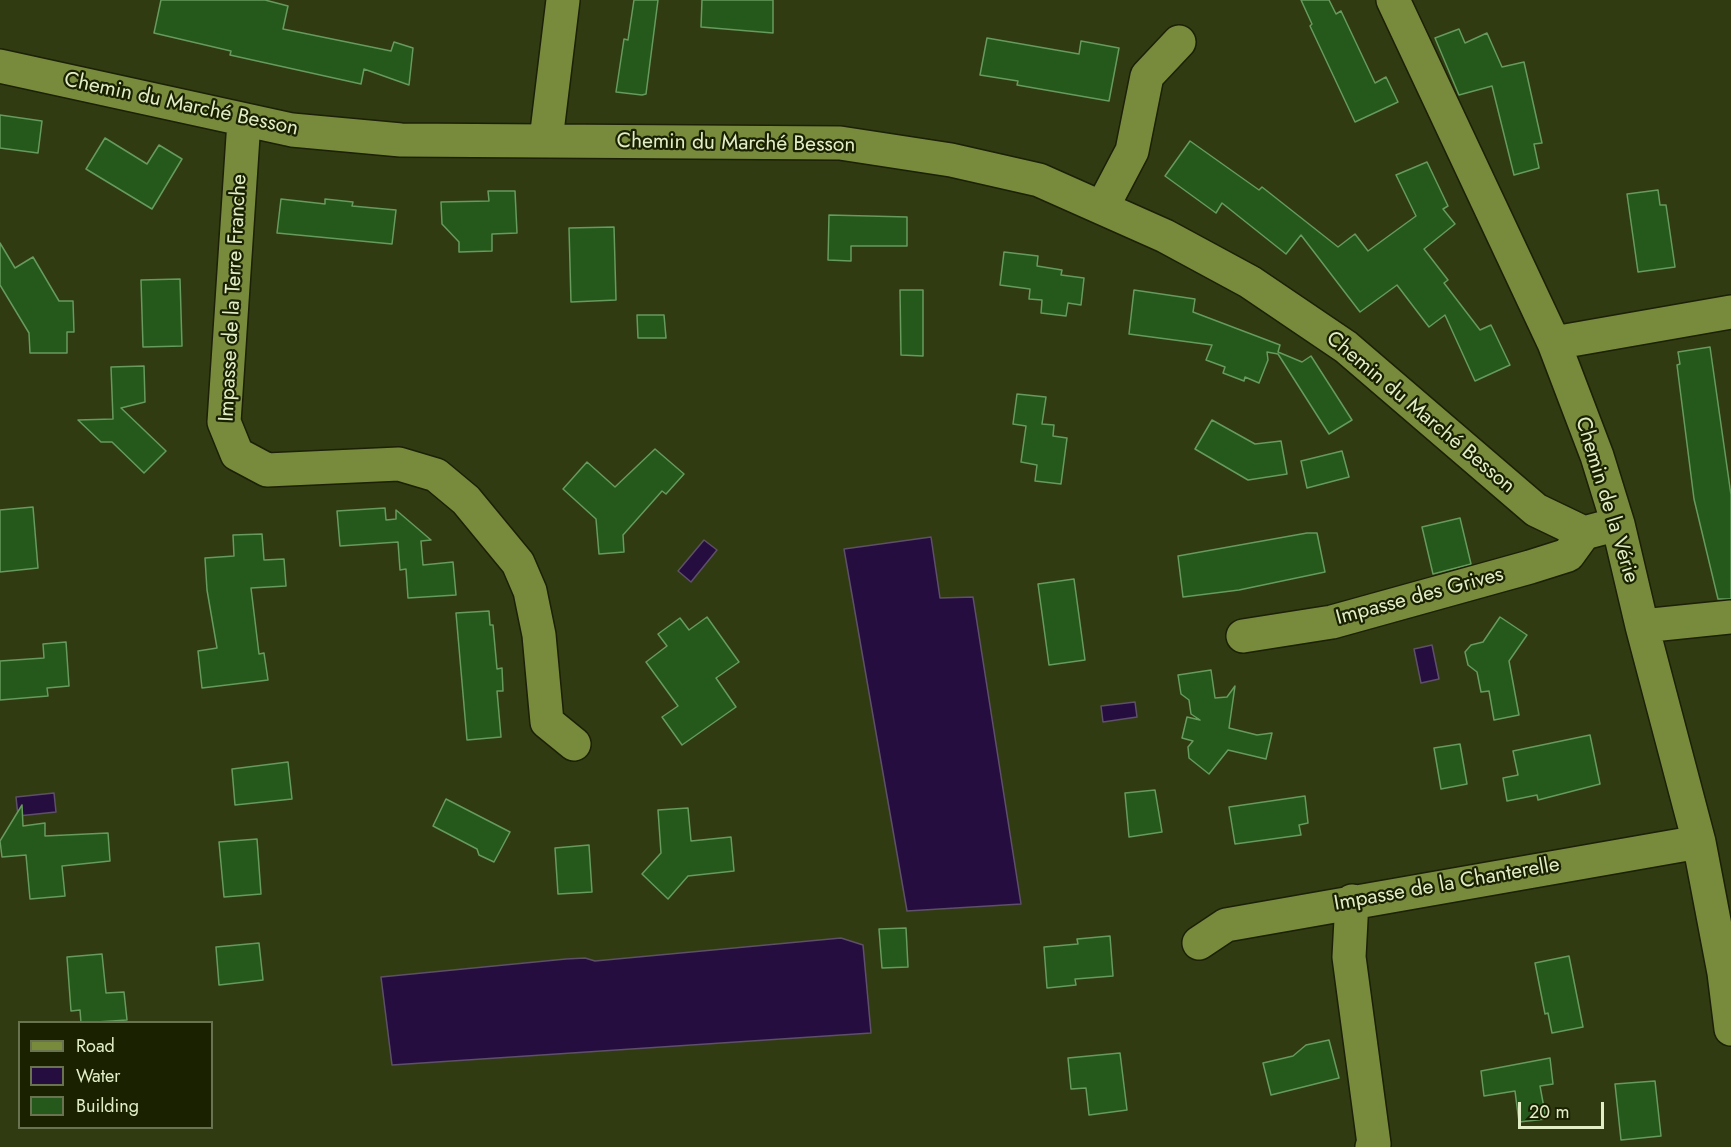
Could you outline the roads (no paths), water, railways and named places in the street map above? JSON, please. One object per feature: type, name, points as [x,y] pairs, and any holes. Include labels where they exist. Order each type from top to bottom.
[{"type":"street","points":[[546,140],[563,0]]},
{"type":"street","name":"Chemin de la Vérie","points":[[1393,0],[1554,343],[1596,456],[1618,524],[1642,626],[1699,842],[1724,973],[1731,1029]]},
{"type":"street","points":[[1102,208],[1132,151],[1147,76],[1179,42]]},
{"type":"street","name":"Chemin du Marché Besson","points":[[0,66],[292,130],[402,140],[840,143],[951,160],[1039,180],[1165,236],[1250,282],[1346,347],[1536,510],[1584,533]]},
{"type":"street","name":"Impasse de la Terre Franche","points":[[244,121],[224,422],[237,454],[267,470],[399,464],[435,474],[466,500],[518,563],[530,591],[539,635],[547,722],[574,744]]},
{"type":"street","points":[[1554,343],[1731,312]]},
{"type":"street","points":[[1584,533],[1618,524]]},
{"type":"street","name":"Impasse des Grives","points":[[1243,636],[1332,622],[1530,567],[1568,555],[1584,533]]},
{"type":"street","points":[[1642,626],[1731,617]]},
{"type":"street","name":"Impasse de la Chanterelle","points":[[1199,943],[1226,926],[1352,901],[1699,842]]},
{"type":"street","points":[[1352,901],[1349,957],[1374,1144],[1372,1147]]},
{"type":"water","points":[[931,537],[940,598],[973,597],[1021,904],[907,911],[844,549]]},
{"type":"water","points":[[704,540],[717,550],[691,582],[678,571]]},
{"type":"water","points":[[1432,645],[1439,679],[1421,683],[1414,649]]},
{"type":"water","points":[[1135,702],[1137,717],[1103,722],[1101,706]]},
{"type":"water","points":[[54,793],[56,812],[18,816],[16,797]]},
{"type":"water","points":[[841,938],[863,945],[871,1033],[392,1065],[381,977],[566,959],[585,958],[595,961]]}]
